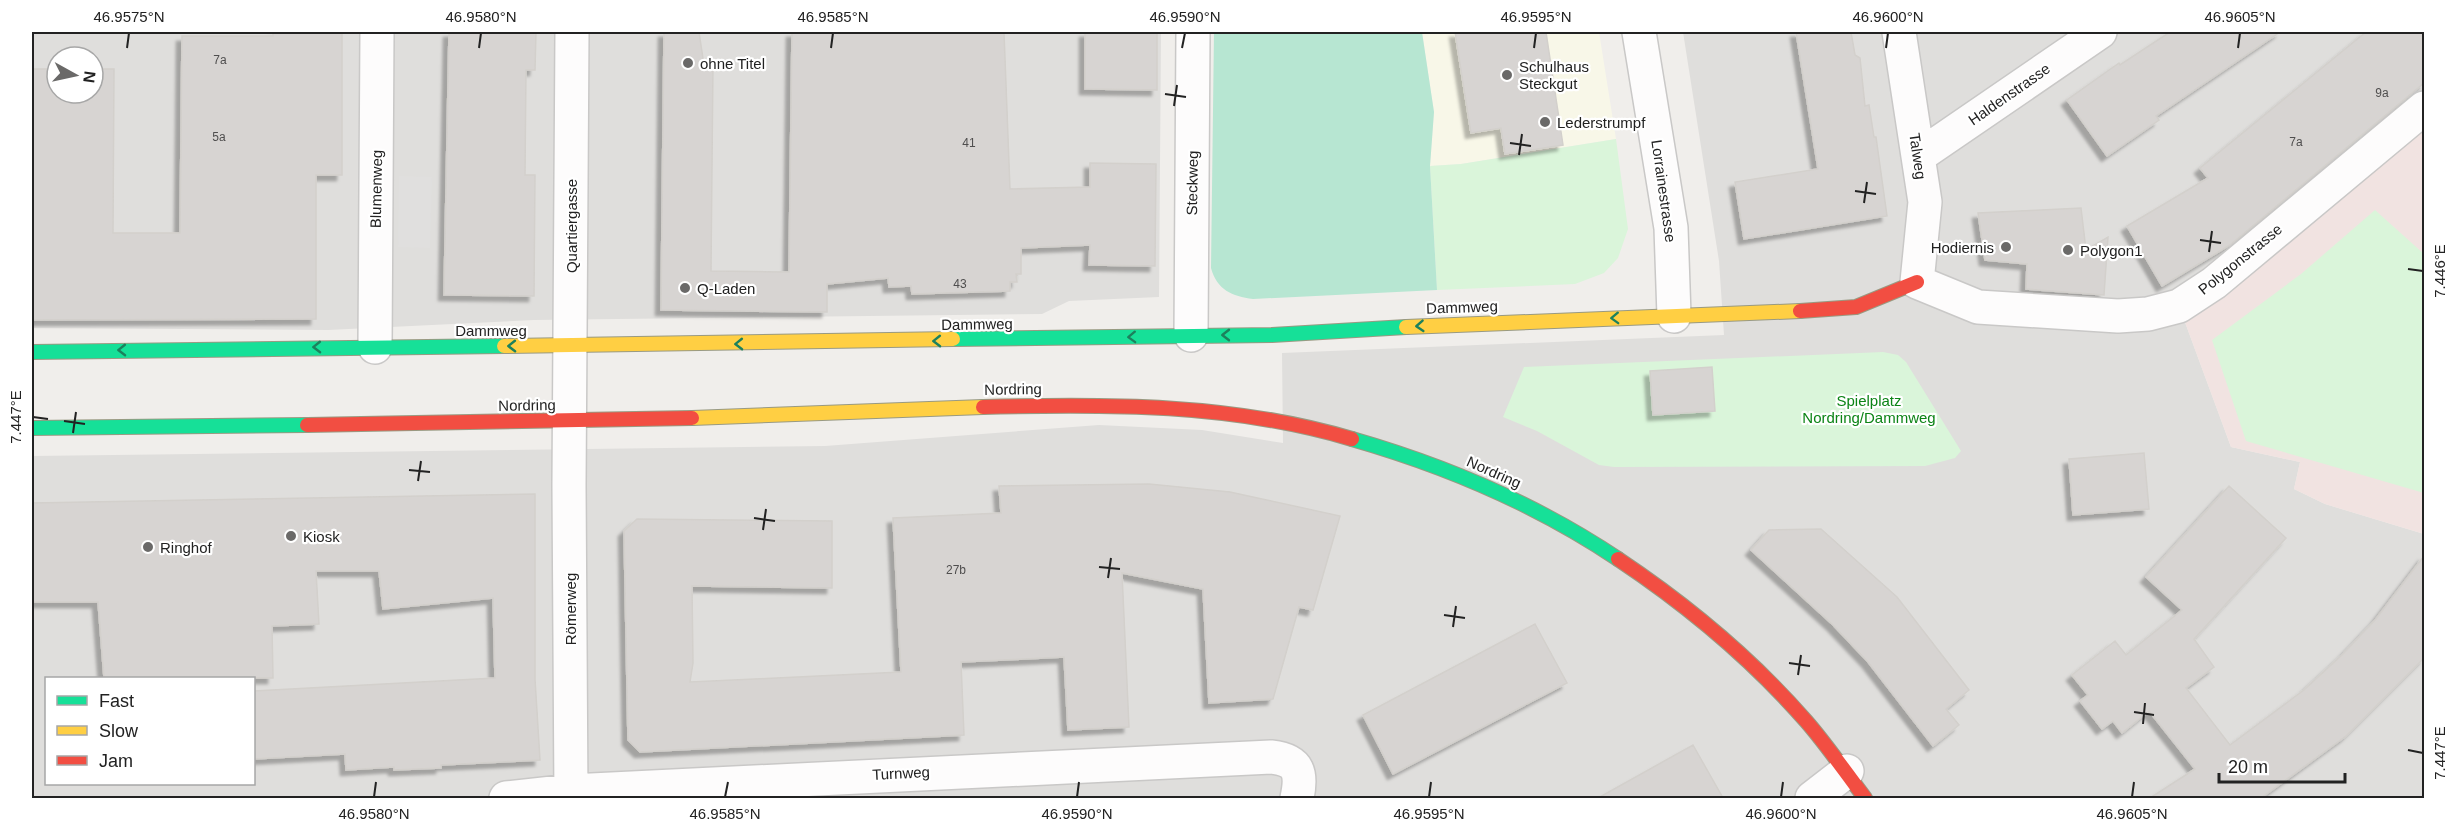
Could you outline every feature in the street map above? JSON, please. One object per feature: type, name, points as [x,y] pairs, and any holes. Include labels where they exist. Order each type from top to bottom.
[{"type":"main road","name":"Dammweg","points":[[32,352],[1272,335],[1435,325],[1856,307],[1917,282]]},
{"type":"main road","name":"Nordring","points":[[32,428],[570,420],[972,406],[1141,406],[1228,412],[1361,440],[1437,466],[1517,500],[1578,532],[1657,584],[1764,674],[1847,771],[1865,798]]},
{"type":"street","name":"Blumenweg","points":[[375,347],[377,32]]},
{"type":"street","name":"Quartiergasse","points":[[570,420],[572,32]]},
{"type":"street","name":"Steckweg","points":[[1191,335],[1193,32]]},
{"type":"street","name":"Lorrainestrasse","points":[[1639,32],[1671,228],[1674,316]]},
{"type":"street","name":"Talweg","points":[[1899,32],[1925,202],[1917,282]]},
{"type":"street","name":"Haldenstrasse","points":[[1919,156],[2100,32]]},
{"type":"street","name":"Polygonstrasse","points":[[1917,282],[1978,307],[2010,311],[2118,316],[2148,314],[2179,306],[2214,283],[2424,108]]},
{"type":"street","name":"Römerweg","points":[[570,420],[571,795]]},
{"type":"street","name":"Turnweg","points":[[506,798],[1271,757],[1283,758],[1295,766],[1300,779],[1297,798]]},
{"type":"street","points":[[1812,798],[1847,771]]},
{"type":"shaded area","points":[[32,32],[1161,32],[1159,297],[1069,301],[1042,314],[534,320],[328,330],[32,328]]},
{"type":"shaded area","points":[[1422,32],[1599,32],[1616,139],[1461,164],[1430,166],[1434,112]]},
{"type":"shaded area","points":[[1683,32],[2424,32],[2424,108],[2179,306],[2231,447],[2300,462],[2294,489],[2325,504],[2424,534],[2424,798],[32,798],[32,456],[825,446],[1099,425],[1202,430],[1283,443],[1282,353],[1724,335],[1719,261]]},
{"type":"shaded area","points":[[2424,108],[2424,534],[2325,504],[2294,489],[2300,462],[2231,447],[2179,306]]},
{"type":"shaded area","points":[[399,176],[432,177],[430,248],[398,247]]},
{"type":"green space","points":[[1214,32],[1422,32],[1434,112],[1430,166],[1437,290],[1253,299],[1232,294],[1221,287],[1211,268]]},
{"type":"green space","points":[[1616,139],[1628,229],[1618,258],[1604,273],[1575,284],[1437,290],[1430,166],[1461,164]]},
{"type":"green space","points":[[2375,210],[2424,254],[2424,493],[2246,441],[2212,340],[2301,274]]},
{"type":"green space","name":"Spielplatz Nordring/Dammweg","points":[[1883,352],[1898,355],[1906,362],[1961,451],[1955,458],[1925,466],[1614,467],[1599,465],[1537,431],[1503,417],[1524,367]]},
{"type":"building","points":[[273,32],[342,32],[342,175],[316,175],[316,319],[32,320],[32,69],[45,69],[45,105],[105,105],[105,69],[114,69],[113,233],[180,233],[182,36],[273,36]]},
{"type":"building","points":[[449,32],[536,32],[535,70],[526,70],[525,175],[535,175],[534,296],[444,295]]},
{"type":"building","points":[[664,32],[699,32],[704,65],[713,63],[711,271],[789,272],[792,32],[1004,32],[1010,189],[1090,187],[1090,163],[1156,164],[1155,266],[1089,265],[1090,245],[1021,248],[1021,274],[1016,274],[1017,282],[1010,282],[1010,291],[912,294],[911,286],[889,287],[888,278],[827,284],[827,312],[661,310]]},
{"type":"building","points":[[1085,32],[1157,32],[1157,90],[1085,89]]},
{"type":"building","name":"Schulhaus Steckgut","points":[[1455,32],[1546,32],[1563,145],[1505,154],[1501,128],[1471,133]]},
{"type":"building","points":[[1796,32],[1851,32],[1855,55],[1860,58],[1865,106],[1869,105],[1874,137],[1876,137],[1887,216],[1744,239],[1735,182],[1818,169]]},
{"type":"building","points":[[2170,32],[2280,32],[2156,116],[2159,120],[2107,156],[2067,100],[2119,63],[2120,65]]},
{"type":"building","points":[[2366,32],[2424,32],[2424,83],[2230,245],[2162,286],[2127,226],[2208,178],[2200,168]]},
{"type":"building","points":[[2081,208],[2086,250],[2108,237],[2104,295],[2026,289],[2027,264],[1985,260],[1978,213]]},
{"type":"building","points":[[1712,367],[1715,411],[1653,415],[1650,371]]},
{"type":"building","points":[[2144,453],[2149,509],[2073,515],[2069,459]]},
{"type":"building","points":[[1149,484],[1230,492],[1340,516],[1313,610],[1299,607],[1273,699],[1209,703],[1203,589],[1122,573],[1129,727],[1068,730],[1064,657],[961,662],[964,735],[640,752],[628,740],[624,531],[637,519],[832,521],[832,588],[692,586],[693,663],[690,682],[901,672],[893,518],[1001,513],[999,486]]},
{"type":"building","points":[[2229,486],[2286,538],[2194,639],[2214,667],[2186,688],[2230,745],[2304,690],[2343,654],[2376,619],[2424,556],[2424,658],[2346,736],[2261,798],[2150,798],[2195,769],[2149,711],[2122,733],[2113,721],[2102,729],[2080,701],[2088,695],[2072,675],[2115,641],[2126,655],[2182,610],[2146,577]]},
{"type":"building","points":[[535,494],[535,679],[540,760],[441,765],[441,768],[394,770],[394,767],[346,770],[345,754],[255,759],[255,691],[495,678],[493,598],[383,609],[379,571],[316,571],[319,624],[272,626],[273,678],[104,677],[98,602],[32,602],[32,503]]},
{"type":"building","points":[[1821,529],[1897,597],[1969,690],[1946,709],[1959,725],[1933,746],[1868,662],[1833,625],[1751,550],[1769,530]]},
{"type":"building","points":[[1535,624],[1567,683],[1393,774],[1363,715]]},
{"type":"building","points":[[1693,745],[1723,798],[1598,798]]},
{"type":"traffic: fast","points":[[953,339],[1272,335],[1406,327]]},
{"type":"traffic: fast","points":[[32,352],[504,346]]},
{"type":"traffic: fast","points":[[32,428],[307,425]]},
{"type":"traffic: fast","points":[[1352,439],[1422,461],[1490,488],[1555,521],[1618,559]]},
{"type":"traffic: slow","points":[[1406,327],[1800,311]]},
{"type":"traffic: slow","points":[[504,346],[953,339]]},
{"type":"traffic: slow","points":[[692,418],[983,407]]},
{"type":"traffic: jam","points":[[1800,311],[1856,307],[1917,282]]},
{"type":"traffic: jam","points":[[983,407],[1169,408],[1261,418],[1352,439]]},
{"type":"traffic: jam","points":[[307,425],[692,418]]},
{"type":"traffic: jam","points":[[1618,559],[1669,595],[1741,654],[1814,730],[1865,798]]},
{"type":"place","name":"ohne Titel","points":[[688,63]]},
{"type":"place","name":"Schulhaus Steckgut","points":[[1507,75]]},
{"type":"place","name":"Lederstrumpf","points":[[1545,122]]},
{"type":"place","name":"Hodiernis","points":[[2006,247]]},
{"type":"place","name":"Polygon1","points":[[2068,250]]},
{"type":"place","name":"Q-Laden","points":[[685,288]]},
{"type":"place","name":"Kiosk","points":[[291,536]]},
{"type":"place","name":"Ringhof","points":[[148,547]]}]
